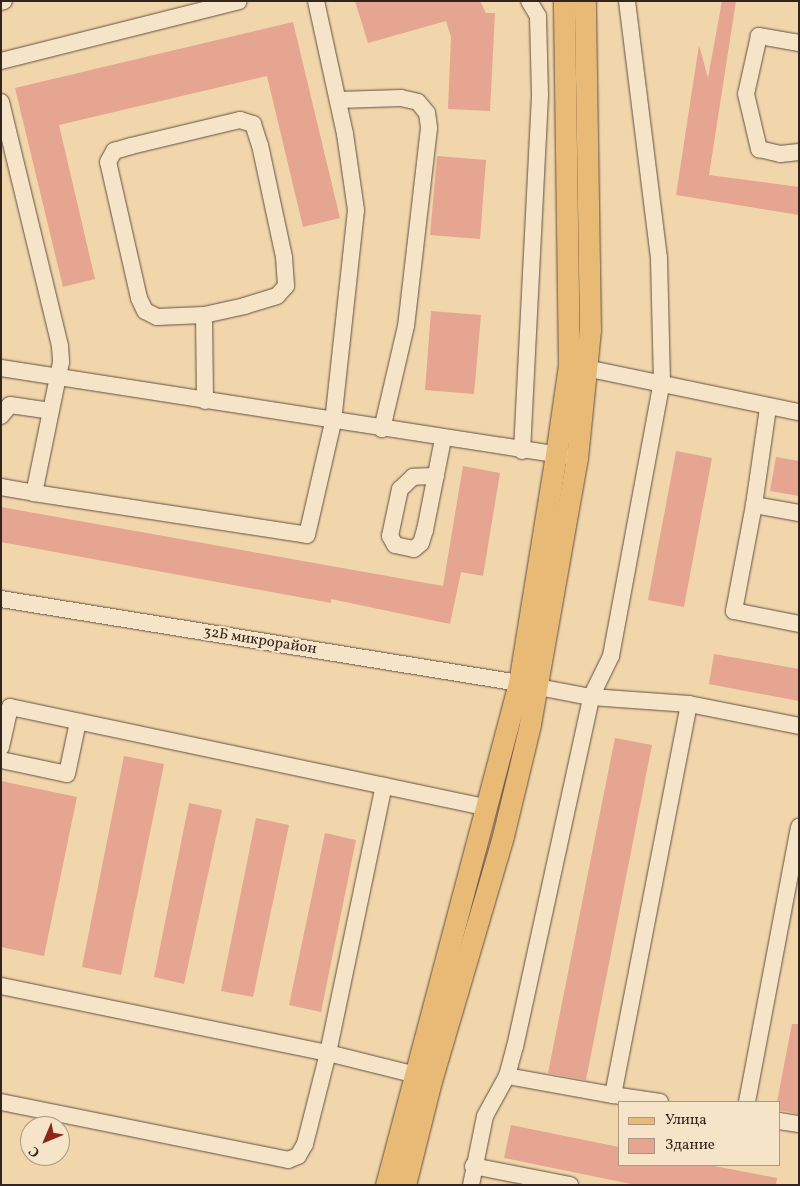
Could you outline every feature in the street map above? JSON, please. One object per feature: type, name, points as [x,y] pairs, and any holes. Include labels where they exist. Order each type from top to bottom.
[{"type":"main road","points":[[405,1185],[431,1081],[503,836],[528,685],[556,455],[578,367],[564,1]]},
{"type":"main road","points":[[386,1185],[488,808],[528,685],[577,458],[584,1]]},
{"type":"lane","points":[[1,61],[239,1]]},
{"type":"lane","points":[[1,487],[307,535],[333,422],[356,210],[338,100],[316,1]]},
{"type":"lane","points":[[522,451],[540,94],[538,16],[529,1]]},
{"type":"lane","points":[[471,1185],[473,1166],[485,1116],[507,1076],[591,697],[611,656],[662,382],[659,258],[627,1]]},
{"type":"lane","points":[[799,43],[759,36],[746,94],[759,149],[780,154],[799,152]]},
{"type":"lane","points":[[338,100],[401,98],[418,102],[427,112],[429,128],[406,326],[382,430]]},
{"type":"lane","points":[[1,102],[60,346],[58,377],[34,493]]},
{"type":"lane","points":[[240,120],[253,124],[260,144],[284,257],[286,286],[277,296],[204,315],[157,317],[145,311],[132,274],[108,162],[114,151],[240,120]]},
{"type":"lane","points":[[204,315],[205,401]]},
{"type":"lane","points":[[578,367],[662,382],[768,408],[799,412]]},
{"type":"lane","points":[[1,368],[382,430],[577,458]]},
{"type":"lane","points":[[1,416],[10,404],[50,411]]},
{"type":"lane","points":[[768,408],[754,506],[734,611],[799,624]]},
{"type":"lane","points":[[436,476],[443,439]]},
{"type":"lane","points":[[754,506],[799,513]]},
{"type":"lane","name":"32Б микрорайон","points":[[1,599],[528,685],[591,697],[689,704],[799,726]]},
{"type":"lane","points":[[613,1096],[689,704]]},
{"type":"lane","points":[[1,748],[10,707],[488,808]]},
{"type":"lane","points":[[1,760],[67,774],[78,722]]},
{"type":"lane","points":[[1,1102],[288,1160],[298,1156],[305,1144],[328,1053],[384,786]]},
{"type":"lane","points":[[747,1101],[799,827]]},
{"type":"lane","points":[[1,986],[328,1053],[416,1075]]},
{"type":"lane","points":[[507,1076],[613,1096],[652,1101]]},
{"type":"lane","points":[[780,1121],[799,1124]]},
{"type":"lane","points":[[473,1166],[570,1185]]},
{"type":"building","points":[[355,1],[480,1],[486,13],[495,13],[490,111],[448,109],[451,37],[446,21],[368,43]]},
{"type":"building","points":[[722,1],[736,1],[709,175],[799,187],[799,215],[676,195],[699,45],[708,78]]},
{"type":"building","points":[[293,22],[340,218],[303,227],[267,76],[59,125],[95,279],[63,287],[15,88]]},
{"type":"building","points":[[437,156],[486,160],[480,239],[430,235]]},
{"type":"building","points":[[431,311],[481,315],[474,394],[425,390]]},
{"type":"building","points":[[676,451],[712,458],[684,607],[648,600]]},
{"type":"building","points":[[776,457],[799,461],[799,496],[770,491]]},
{"type":"building","points":[[463,466],[500,473],[483,576],[461,572],[450,624],[331,599],[331,603],[1,542],[1,507],[443,586]]},
{"type":"building","points":[[714,654],[799,669],[799,701],[709,684]]},
{"type":"building","points":[[615,738],[652,745],[586,1080],[548,1073]]},
{"type":"building","points":[[124,756],[164,764],[121,975],[82,967]]},
{"type":"building","points":[[1,781],[77,797],[44,956],[1,947]]},
{"type":"building","points":[[189,803],[222,810],[184,984],[154,977]]},
{"type":"building","points":[[256,818],[289,825],[253,997],[221,991]]},
{"type":"building","points":[[325,833],[356,840],[321,1012],[289,1005]]},
{"type":"building","points":[[792,1024],[799,1024],[799,1114],[780,1110],[780,1101],[777,1101]]},
{"type":"building","points":[[511,1125],[618,1147],[618,1166],[714,1166],[777,1178],[776,1185],[636,1185],[504,1158]]}]
